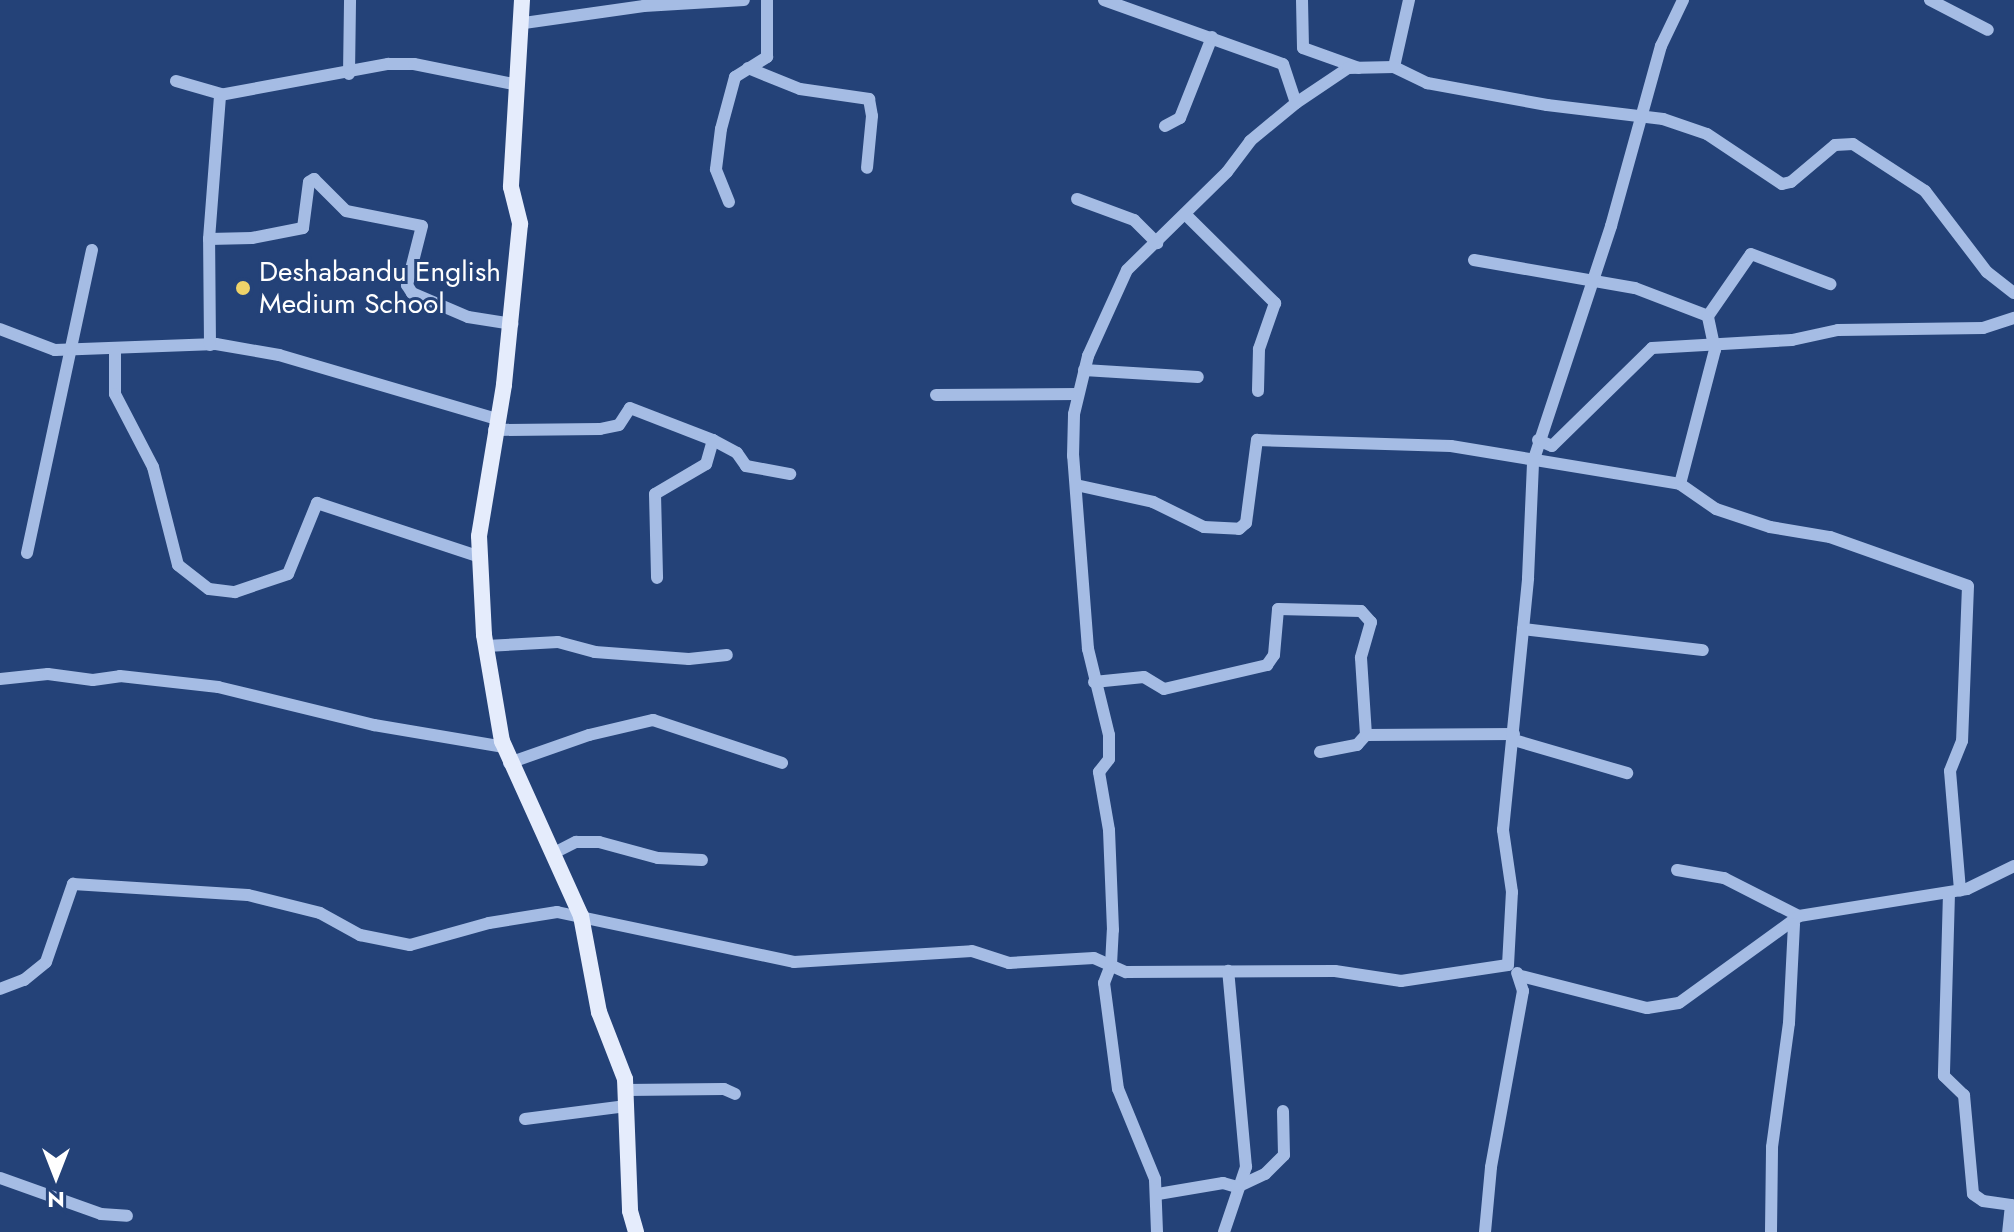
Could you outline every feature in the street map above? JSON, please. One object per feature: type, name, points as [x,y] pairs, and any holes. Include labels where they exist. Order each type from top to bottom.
[{"type":"main road","points":[[522,0],[524,23],[511,187],[520,224],[512,324],[480,557],[486,646],[507,755],[581,916],[599,1012],[626,1098],[630,1211],[636,1232]]},
{"type":"street","points":[[349,74],[350,0]]},
{"type":"street","points":[[524,23],[644,6],[744,0]]},
{"type":"street","points":[[729,202],[716,156],[735,77],[767,57],[767,0]]},
{"type":"street","points":[[1104,0],[1212,37],[1287,68],[1296,103]]},
{"type":"street","points":[[1302,0],[1303,48],[1359,68]]},
{"type":"street","points":[[1394,67],[1409,0]]},
{"type":"street","points":[[1508,965],[1512,892],[1503,830],[1523,629],[1533,462],[1645,114],[1661,46],[1683,0]]},
{"type":"street","points":[[1930,0],[1988,30]]},
{"type":"street","points":[[1165,126],[1180,118],[1212,37]]},
{"type":"street","points":[[176,81],[221,94],[349,74],[388,64],[414,64],[518,85]]},
{"type":"street","points":[[1157,1232],[1158,1194],[1118,1089],[1104,983],[1111,965],[1109,830],[1099,772],[1109,759],[1109,735],[1094,682],[1076,485],[1078,394],[1084,370],[1127,270],[1185,214],[1250,141],[1296,103],[1348,68],[1394,67],[1427,83],[1547,105],[1645,114],[1707,134],[1782,184],[1791,182],[1835,145],[1853,144],[1925,191],[1987,272],[2014,293]]},
{"type":"street","points":[[748,68],[800,89],[869,99],[872,116],[867,168]]},
{"type":"street","points":[[210,345],[209,239],[221,94]]},
{"type":"street","points":[[209,239],[252,238],[303,228],[309,182],[314,179],[346,211],[422,226],[407,285],[412,293],[468,317],[512,324]]},
{"type":"street","points":[[1077,199],[1134,220],[1157,243]]},
{"type":"street","points":[[1185,214],[1275,303],[1259,349],[1258,391]]},
{"type":"street","points":[[27,553],[39,479],[56,434],[92,250]]},
{"type":"street","points":[[1680,484],[1713,341],[1708,316],[1751,254],[1830,284]]},
{"type":"street","points":[[1474,260],[1635,288],[1708,316]]},
{"type":"street","points":[[1538,440],[1552,446],[1652,348],[1713,341],[1792,340],[1838,330],[1983,328],[2014,318]]},
{"type":"street","points":[[0,329],[55,350],[210,345],[279,355],[496,425],[600,429],[619,425],[630,408],[713,440],[737,453],[746,466],[790,474]]},
{"type":"street","points":[[115,350],[115,394],[153,467],[178,565],[209,589],[235,592],[288,574],[317,503],[480,557]]},
{"type":"street","points":[[1084,370],[1198,377]]},
{"type":"street","points":[[936,395],[1078,394]]},
{"type":"street","points":[[657,578],[655,494],[706,464],[713,440]]},
{"type":"street","points":[[1076,485],[1153,502],[1204,527],[1239,529],[1246,523],[1257,440],[1451,446],[1680,484],[1716,509],[1770,527],[1830,537],[1968,586],[1962,741],[1950,771],[1954,892],[1944,1076],[1964,1095],[1973,1194],[1983,1201],[2011,1205],[2008,1232]]},
{"type":"street","points":[[1094,682],[1144,677],[1164,689],[1256,668],[1267,665],[1274,655],[1278,609],[1361,611],[1371,622],[1361,658],[1366,735],[1357,745],[1320,752]]},
{"type":"street","points":[[1523,629],[1703,650]]},
{"type":"street","points":[[486,646],[558,642],[595,652],[689,659],[727,655]]},
{"type":"street","points":[[0,679],[48,674],[93,680],[120,676],[218,687],[507,755],[653,720],[782,763]]},
{"type":"street","points":[[1366,735],[1514,737],[1627,773]]},
{"type":"street","points":[[554,853],[576,842],[599,842],[658,858],[702,860]]},
{"type":"street","points":[[0,989],[24,980],[46,962],[73,884],[248,895],[320,913],[360,935],[410,945],[489,923],[557,912],[794,962],[972,951],[1009,963],[1094,958],[1126,972],[1335,971],[1401,981],[1508,965],[1521,976],[1647,1008],[1679,1003],[1797,920],[1954,892],[2014,866]]},
{"type":"street","points":[[1677,870],[1724,878],[1797,920]]},
{"type":"street","points":[[1771,1232],[1772,1147],[1789,1023],[1797,920]]},
{"type":"street","points":[[1224,1232],[1246,1167],[1228,971]]},
{"type":"street","points":[[1485,1232],[1491,1167],[1523,991],[1521,976]]},
{"type":"street","points":[[525,1119],[626,1098],[724,1089],[735,1094]]},
{"type":"street","points":[[1158,1194],[1223,1183],[1237,1187],[1265,1174],[1284,1155],[1283,1111]]},
{"type":"street","points":[[0,1178],[101,1214],[127,1216]]},
{"type":"place","name":"Deshabandu English Medium School","points":[[243,288]]}]
